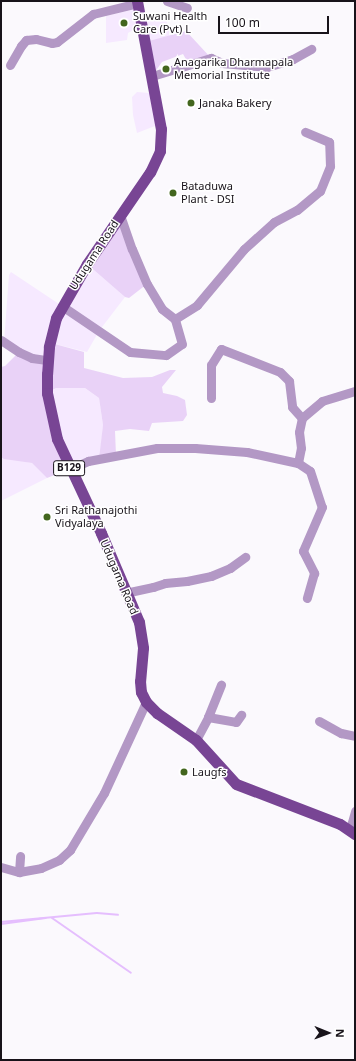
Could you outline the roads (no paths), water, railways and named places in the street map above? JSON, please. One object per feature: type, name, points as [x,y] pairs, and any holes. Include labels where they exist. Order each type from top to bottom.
[{"type":"main road","name":"Udugama Road","points":[[138,2],[160,129],[160,151],[150,172],[120,215],[62,306],[56,318],[48,360],[47,393],[60,448],[137,617],[143,648],[140,681],[141,692],[146,702]]},
{"type":"main road","points":[[146,702],[157,713],[196,740],[236,784],[340,824],[352,832]]},
{"type":"street","points":[[167,1],[186,8]]},
{"type":"street","points":[[10,65],[26,40],[36,39],[52,43],[57,42],[93,14],[138,2]]},
{"type":"street","points":[[152,76],[211,58],[222,63],[267,67],[293,59],[312,49]]},
{"type":"street","points":[[175,319],[197,305],[244,249],[269,226],[297,210],[320,191],[330,166],[329,142],[305,132]]},
{"type":"street","points":[[62,306],[130,352],[166,355],[182,344],[175,319],[162,309],[147,284],[132,249],[120,215]]},
{"type":"street","points":[[1,340],[19,352],[32,358],[48,360]]},
{"type":"street","points":[[211,398],[211,365],[221,349],[280,372],[289,381],[292,407],[302,418]]},
{"type":"street","points":[[298,463],[301,448],[299,432],[302,418],[322,401],[355,391]]},
{"type":"street","points":[[70,469],[88,461],[156,448],[195,448],[247,452],[298,463],[310,471],[322,507],[303,551],[314,573],[307,598]]},
{"type":"street","points":[[125,593],[165,583],[187,581],[211,576],[230,568],[245,557]]},
{"type":"street","points":[[196,740],[208,717],[221,684]]},
{"type":"street","points":[[1,867],[19,872],[41,868],[59,860],[70,850],[104,793],[146,702]]},
{"type":"street","points":[[208,717],[236,722],[241,715]]},
{"type":"street","points":[[319,720],[341,733],[355,736]]},
{"type":"street","points":[[352,832],[355,811]]},
{"type":"street","points":[[19,872],[20,856]]},
{"type":"waterway","points":[[1,922],[97,913],[118,915]]},
{"type":"waterway","points":[[1,924],[46,918]]},
{"type":"waterway","points":[[52,918],[131,973]]},
{"type":"place","name":"Suwani Health Care (Pvt) L","points":[[124,23]]},
{"type":"place","name":"Anagarika Dharmapala Memorial Institute","points":[[166,69]]},
{"type":"place","name":"Janaka Bakery","points":[[191,103]]},
{"type":"place","name":"Bataduwa Plant - DSI","points":[[173,193]]},
{"type":"place","name":"Sri Rathanajothi Vidyalaya","points":[[47,517]]},
{"type":"place","name":"Laugfs","points":[[184,772]]}]
